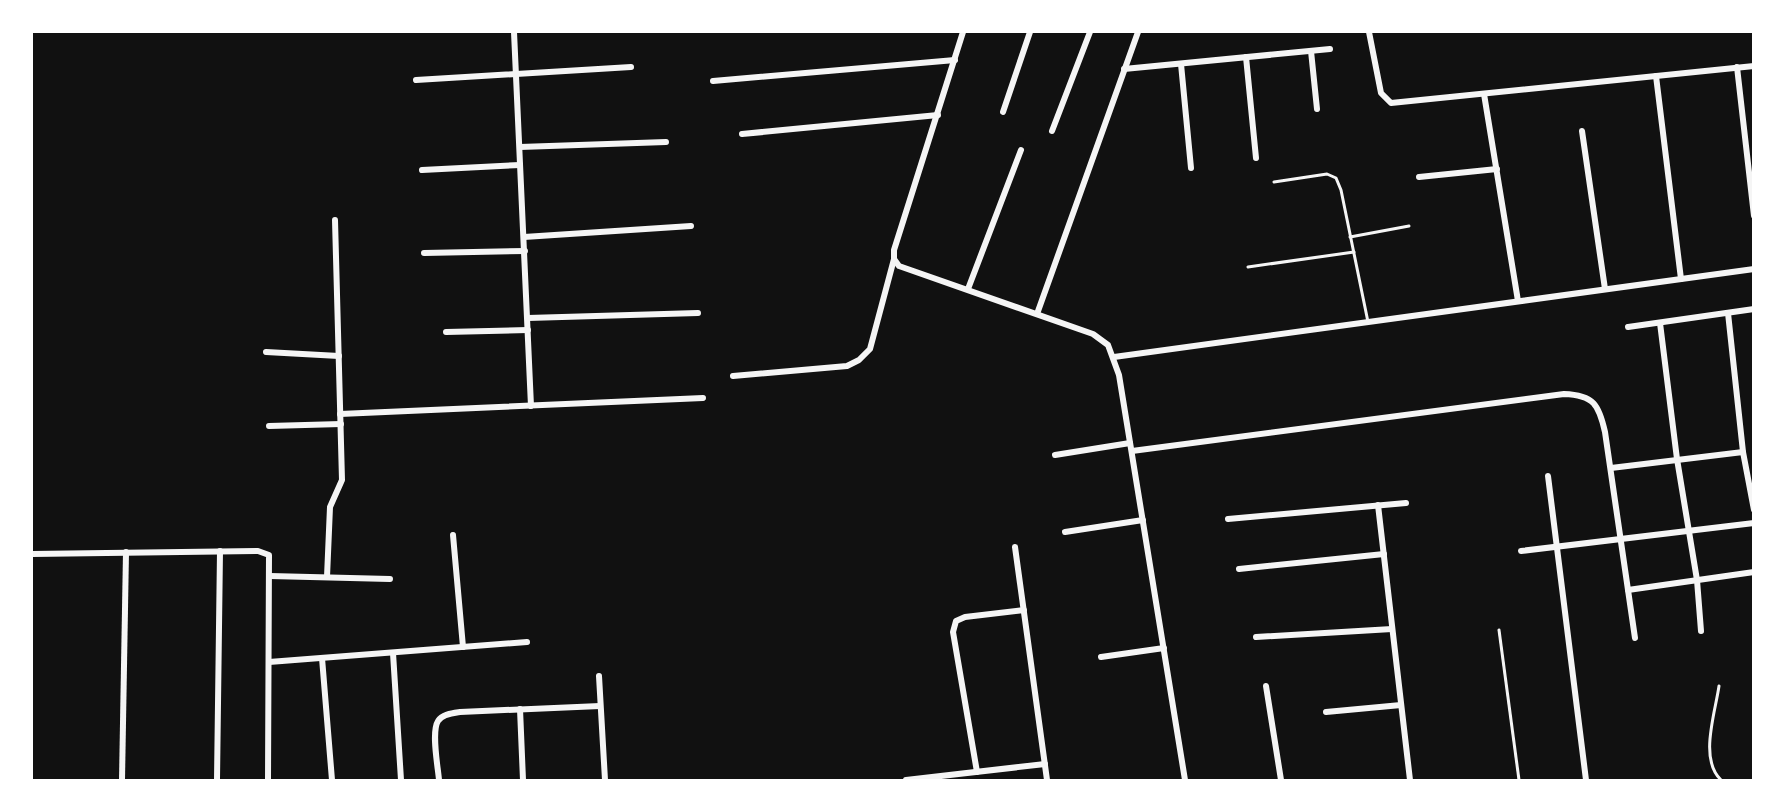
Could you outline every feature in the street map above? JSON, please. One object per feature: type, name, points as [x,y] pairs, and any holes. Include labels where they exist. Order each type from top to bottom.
[{"type":"street","points":[[514,32],[531,406]]},
{"type":"street","points":[[733,376],[847,366],[860,360],[870,349],[894,259],[894,250],[963,32]]},
{"type":"street","points":[[1003,112],[1030,32]]},
{"type":"street","points":[[1052,131],[1090,32]]},
{"type":"street","points":[[1036,314],[1138,32]]},
{"type":"street","points":[[1369,32],[1381,93],[1391,103],[1754,66]]},
{"type":"street","points":[[1124,69],[1330,49]]},
{"type":"street","points":[[1311,51],[1317,109]]},
{"type":"street","points":[[1246,57],[1256,158]]},
{"type":"street","points":[[713,81],[955,60]]},
{"type":"street","points":[[1181,64],[1191,168]]},
{"type":"street","points":[[416,80],[516,76],[631,67]]},
{"type":"street","points":[[1737,68],[1754,216]]},
{"type":"street","points":[[1656,76],[1681,279]]},
{"type":"street","points":[[1484,94],[1518,301]]},
{"type":"street","points":[[742,134],[938,115]]},
{"type":"street","points":[[1582,131],[1605,289]]},
{"type":"street","points":[[520,147],[666,142]]},
{"type":"street","points":[[968,289],[1021,150]]},
{"type":"street","points":[[422,170],[520,165]]},
{"type":"street","points":[[1419,177],[1497,169]]},
{"type":"street","points":[[327,577],[330,507],[342,480],[335,220]]},
{"type":"street","points":[[524,237],[691,226]]},
{"type":"street","points":[[424,253],[525,251]]},
{"type":"street","points":[[894,259],[899,266],[1093,334],[1108,345],[1114,357],[1130,443],[1185,780]]},
{"type":"street","points":[[1114,357],[1754,269]]},
{"type":"street","points":[[1628,327],[1754,309]]},
{"type":"street","points":[[528,318],[698,313]]},
{"type":"street","points":[[1728,313],[1743,452],[1754,510]]},
{"type":"street","points":[[1660,323],[1677,459],[1697,580],[1701,632]]},
{"type":"street","points":[[446,332],[528,330]]},
{"type":"street","points":[[266,352],[339,356]]},
{"type":"street","points":[[1131,451],[1564,394],[1579,394],[1590,399],[1600,411],[1611,468],[1635,638]]},
{"type":"street","points":[[340,414],[703,398]]},
{"type":"street","points":[[269,426],[340,424]]},
{"type":"street","points":[[1055,454],[1130,443]]},
{"type":"street","points":[[1611,468],[1743,452]]},
{"type":"street","points":[[1548,476],[1586,780]]},
{"type":"street","points":[[1228,519],[1406,503]]},
{"type":"street","points":[[1378,505],[1410,780]]},
{"type":"street","points":[[1065,532],[1143,520]]},
{"type":"street","points":[[1521,551],[1754,523]]},
{"type":"street","points":[[453,535],[463,647]]},
{"type":"street","points":[[1015,547],[1047,780]]},
{"type":"street","points":[[218,780],[220,551]]},
{"type":"street","points":[[122,780],[126,552]]},
{"type":"street","points":[[32,554],[264,552],[271,560],[268,780]]},
{"type":"street","points":[[1239,569],[1384,554]]},
{"type":"street","points":[[1628,590],[1754,572]]},
{"type":"street","points":[[270,576],[390,579]]},
{"type":"street","points":[[977,771],[953,632],[956,621],[965,617],[1023,610]]},
{"type":"street","points":[[1256,638],[1392,629]]},
{"type":"street","points":[[269,662],[526,642]]},
{"type":"street","points":[[1101,657],[1164,648]]},
{"type":"street","points":[[393,653],[400,780]]},
{"type":"street","points":[[322,658],[332,780]]},
{"type":"street","points":[[599,676],[605,780]]},
{"type":"street","points":[[1266,686],[1281,780]]},
{"type":"street","points":[[1326,712],[1401,705]]},
{"type":"street","points":[[439,780],[435,732],[438,720],[445,715],[460,712],[600,706]]},
{"type":"street","points":[[520,709],[523,780]]},
{"type":"street","points":[[906,780],[1045,764]]},
{"type":"lane","points":[[1274,182],[1327,174],[1336,178],[1368,322]]},
{"type":"lane","points":[[1350,237],[1409,226]]},
{"type":"lane","points":[[1248,267],[1354,252]]},
{"type":"lane","points":[[1499,630],[1519,780]]},
{"type":"lane","points":[[1719,686],[1710,744],[1710,761],[1713,773],[1721,780]]}]
